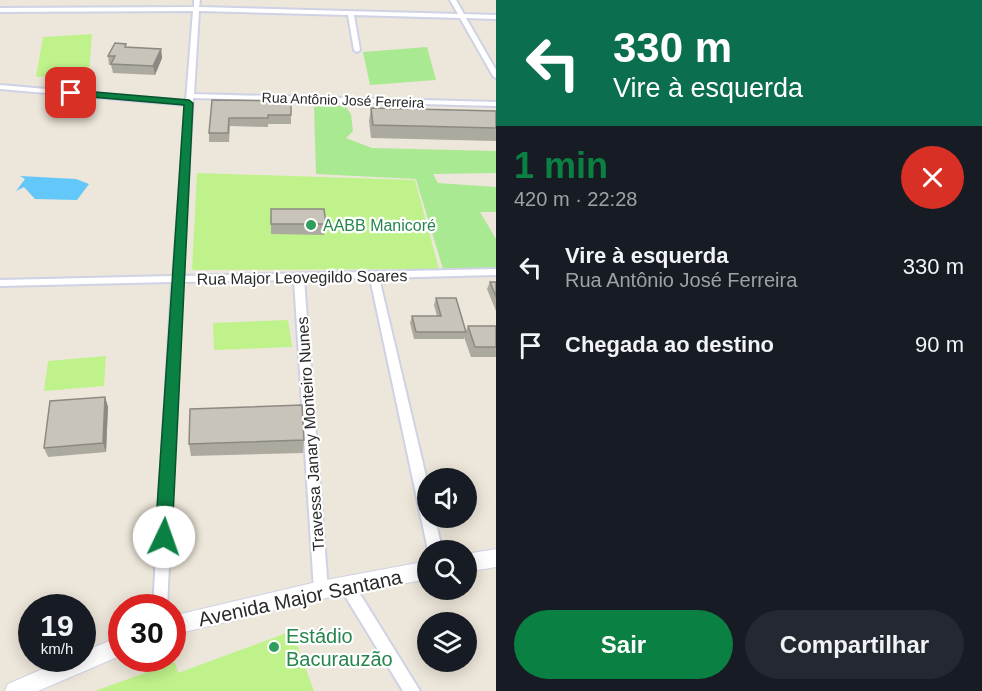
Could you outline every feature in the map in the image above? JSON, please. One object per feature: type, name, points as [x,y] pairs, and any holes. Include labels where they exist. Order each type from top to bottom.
[{"type":"street","points":[[453,0],[496,76]]},
{"type":"street","points":[[0,10],[196,5],[496,17]]},
{"type":"street","points":[[161,594],[177,280],[196,5]]},
{"type":"street","points":[[351,13],[357,50]]},
{"type":"street","name":"Rua Antônio José Ferreira","points":[[0,87],[189,100],[496,104]]},
{"type":"street","name":"Rua Major Leovegildo Soares","points":[[0,283],[496,272]]},
{"type":"street","points":[[375,276],[417,468]]},
{"type":"street","name":"Travessa Janary Monteiro Nunes","points":[[299,278],[321,590]]},
{"type":"street","points":[[477,561],[496,558]]},
{"type":"street","name":"Avenida Major Santana","points":[[186,623],[321,590],[417,572]]},
{"type":"street","points":[[347,586],[412,691]]},
{"type":"street","points":[[15,691],[108,651]]},
{"type":"green space","points":[[92,34],[89,73],[36,77],[43,37]]},
{"type":"green space","points":[[427,47],[436,80],[370,85],[363,52]]},
{"type":"green space","points":[[314,106],[345,106],[351,114],[353,131],[346,138],[372,148],[496,151],[496,173],[433,174],[438,183],[496,187],[496,212],[480,212],[496,239],[496,269],[443,269],[416,179],[316,174]]},
{"type":"green space","name":"AABB Manicoré","points":[[197,173],[415,180],[439,269],[192,270]]},
{"type":"green space","points":[[288,320],[292,347],[214,350],[213,323]]},
{"type":"green space","points":[[106,356],[104,386],[44,391],[48,361]]},
{"type":"green space","name":"Estádio Bacurauzão","points":[[292,631],[314,691],[95,691],[147,672],[178,673],[186,672],[186,670]]},
{"type":"water","points":[[20,176],[76,179],[89,184],[77,200],[35,199],[24,187],[16,191],[25,179]]},
{"type":"building","points":[[115,43],[126,44],[125,47],[161,49],[153,66],[111,64],[115,56],[108,56]]},
{"type":"building","points":[[212,100],[291,101],[291,115],[268,115],[268,118],[229,118],[228,133],[209,133]]},
{"type":"building","points":[[371,108],[496,111],[496,128],[373,125]]},
{"type":"building","points":[[271,209],[324,209],[326,224],[271,224]]},
{"type":"building","points":[[490,282],[496,282],[496,297]]},
{"type":"building","points":[[436,298],[456,298],[466,332],[416,332],[412,316],[441,316]]},
{"type":"building","points":[[468,326],[496,326],[496,347],[475,347]]},
{"type":"building","points":[[105,397],[103,443],[44,448],[50,401]]},
{"type":"building","points":[[302,405],[304,440],[189,444],[190,409]]},
{"type":"place","name":"AABB Manicoré","points":[[311,225]]},
{"type":"place","name":"Estádio Bacurauzão","points":[[274,647]]},
{"type":"route","points":[[71,93],[189,103],[177,280],[164,537]]}]
